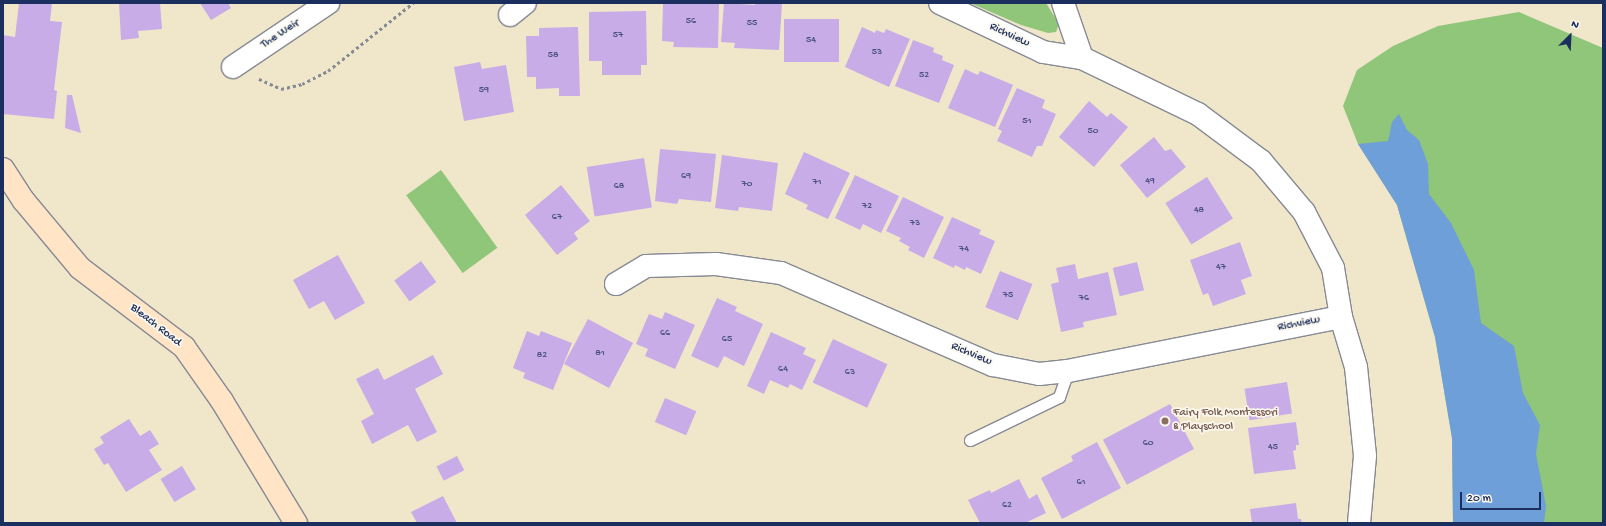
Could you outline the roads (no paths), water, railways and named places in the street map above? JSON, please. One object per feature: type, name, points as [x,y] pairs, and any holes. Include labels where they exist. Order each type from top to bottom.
[{"type":"street","name":"The Weir","points":[[233,67],[328,3]]},
{"type":"street","name":"Richview","points":[[940,3],[1043,52],[1082,58],[1198,114],[1261,161],[1304,212],[1333,268],[1341,317],[1356,367],[1365,456],[1359,523]]},
{"type":"street","points":[[1063,3],[1082,58]]},
{"type":"street","name":"Bleach Road","points":[[3,169],[24,201],[80,268],[184,347],[222,401],[296,523]]},
{"type":"street","name":"Richview","points":[[616,284],[646,266],[716,264],[782,273],[993,365],[1039,374],[1068,371],[1341,317]]},
{"type":"lane","points":[[970,440],[1059,397],[1068,371]]},
{"type":"water","points":[[1399,114],[1407,130],[1419,140],[1428,164],[1429,194],[1451,223],[1474,270],[1481,323],[1514,346],[1523,393],[1540,425],[1536,454],[1546,506],[1544,523],[1453,523],[1452,438],[1435,337],[1397,205],[1358,144],[1388,141],[1392,122]]},
{"type":"place","name":"Fairy Folk Montessori & Playschool","points":[[1165,421]]}]
